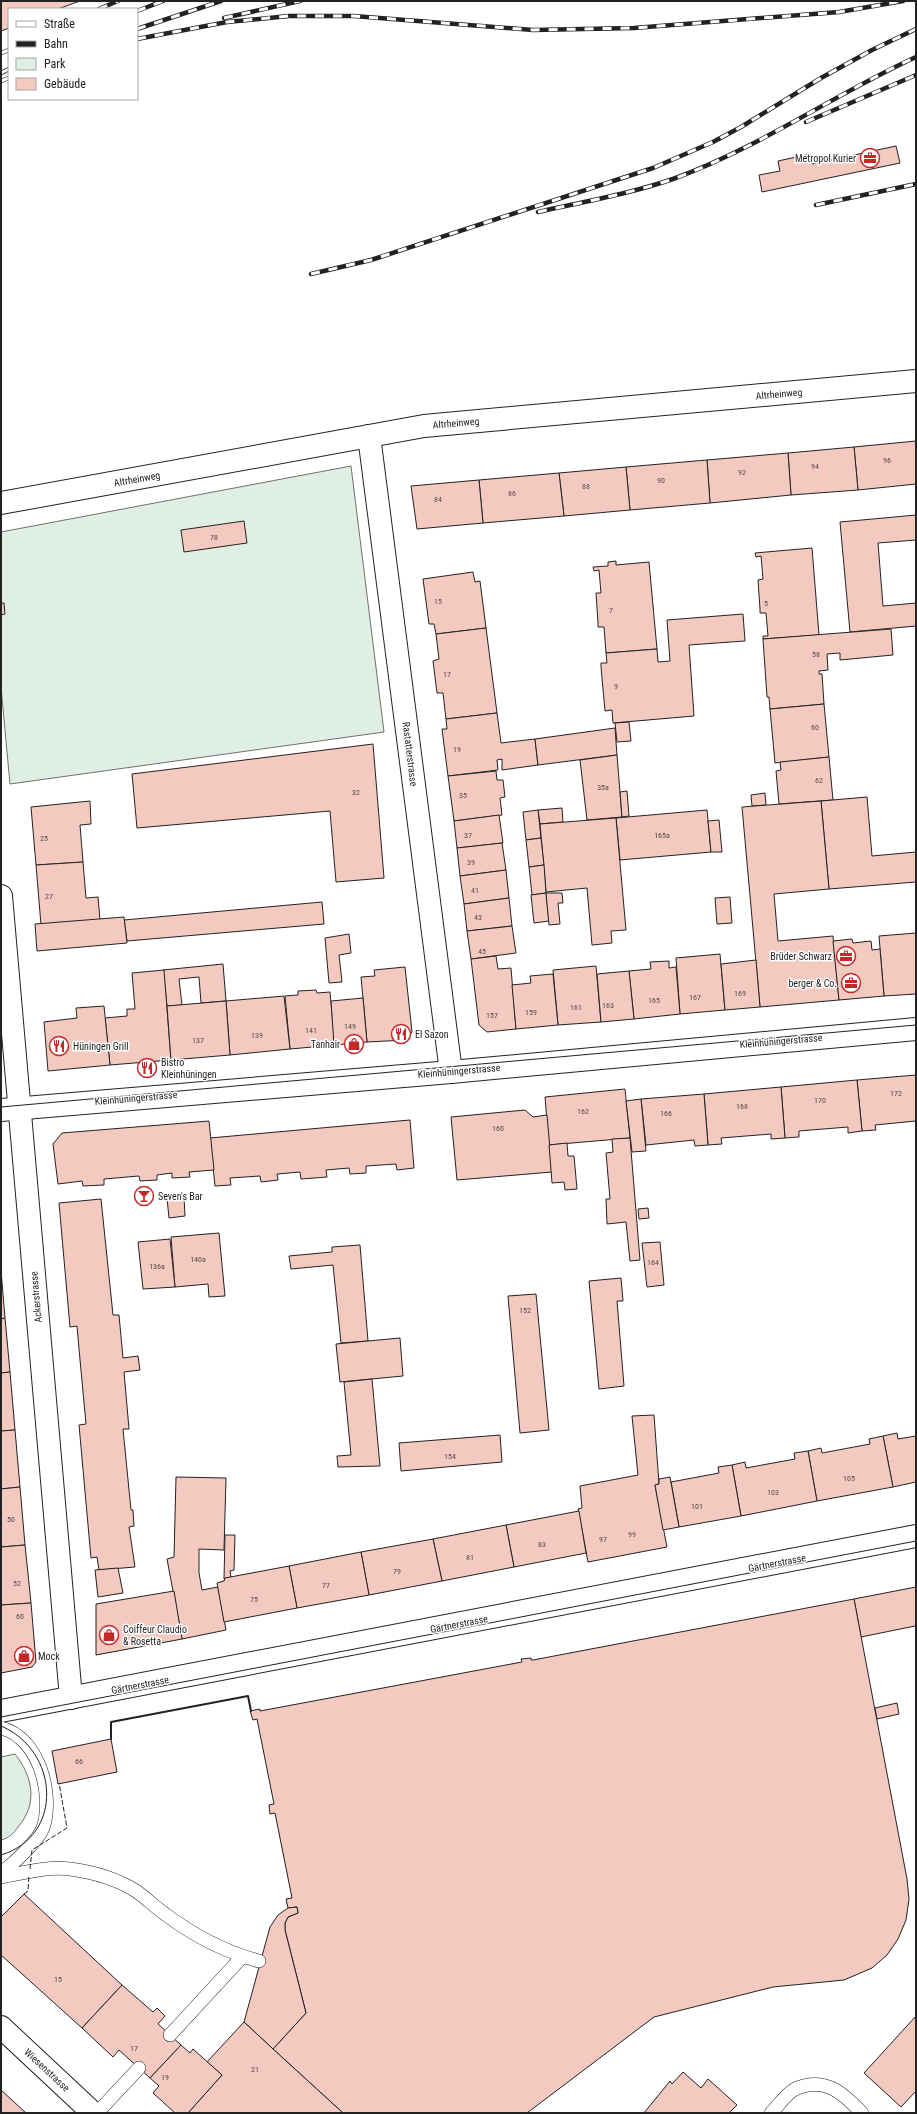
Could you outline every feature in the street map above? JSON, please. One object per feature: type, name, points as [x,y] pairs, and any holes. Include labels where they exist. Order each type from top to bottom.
[{"type":"street","name":"Altrheinweg","points":[[1,503],[424,426],[916,382]]},
{"type":"street","name":"Rastatterstrasse","points":[[369,436],[451,1072]]},
{"type":"street","name":"Ackerstrasse","points":[[1,896],[10,1109],[71,1698]]},
{"type":"street","name":"Kleinhüningerstrasse","points":[[10,1109],[451,1072],[916,1028]]},
{"type":"street","name":"Gärtnerstrasse","points":[[1,1712],[916,1536]]},
{"type":"street","name":"Wiesenstrasse","points":[[1,2027],[92,2113]]},
{"type":"lane","points":[[1,1728],[19,1736],[35,1754],[47,1791],[43,1829],[17,1861],[1,1872]]},
{"type":"lane","points":[[1,1877],[47,1868],[69,1869],[102,1876],[136,1891],[165,1914],[217,1946],[242,1957],[260,1961]]},
{"type":"lane","points":[[170,2035],[242,1957]]},
{"type":"lane","points":[[97,2113],[138,2068]]},
{"type":"lane","points":[[771,2113],[794,2089],[820,2083],[844,2094],[862,2113]]},
{"type":"green space","points":[[351,466],[384,732],[10,784],[1,687],[1,532]]},
{"type":"green space","points":[[15,1754],[26,1772],[31,1790],[31,1800],[24,1818],[18,1827],[11,1835],[1,1840],[1,1757]]},
{"type":"building","points":[[1,1],[80,1],[61,8],[8,8],[8,28],[1,31]]},
{"type":"building","points":[[896,146],[900,163],[762,192],[759,175],[780,171],[778,161],[810,154],[812,164]]},
{"type":"building","points":[[916,441],[916,484],[858,490],[854,447]]},
{"type":"building","points":[[854,447],[858,490],[791,495],[788,453]]},
{"type":"building","points":[[788,453],[791,495],[710,503],[707,460]]},
{"type":"building","points":[[707,460],[710,503],[630,510],[626,467]]},
{"type":"building","points":[[626,467],[630,510],[564,516],[559,473]]},
{"type":"building","points":[[559,473],[564,516],[483,523],[479,480]]},
{"type":"building","points":[[479,480],[483,523],[417,529],[411,486]]},
{"type":"building","points":[[916,515],[916,540],[878,543],[883,606],[916,603],[916,626],[850,632],[840,522]]},
{"type":"building","points":[[244,521],[247,543],[184,552],[181,530]]},
{"type":"building","points":[[812,548],[819,635],[763,639],[763,636],[768,636],[766,613],[760,613],[758,580],[763,579],[761,556],[756,557],[755,553]]},
{"type":"building","points":[[616,561],[616,565],[649,562],[657,649],[606,653],[604,627],[598,627],[596,593],[601,593],[599,570],[594,571],[593,567],[608,566],[608,562]]},
{"type":"building","points":[[473,572],[475,582],[480,581],[486,628],[436,634],[434,624],[429,624],[423,579]]},
{"type":"building","points":[[1,603],[4,603],[5,614],[1,615]]},
{"type":"building","points":[[743,614],[745,641],[689,645],[694,716],[613,723],[612,710],[605,711],[601,663],[607,663],[606,653],[657,649],[658,662],[670,661],[667,620]]},
{"type":"building","points":[[486,628],[497,713],[446,719],[443,693],[437,693],[433,661],[439,659],[436,634]]},
{"type":"building","points":[[891,629],[893,655],[840,660],[840,653],[827,654],[828,670],[819,671],[819,674],[822,674],[824,704],[770,709],[769,697],[767,697],[763,639]]},
{"type":"building","points":[[824,704],[829,757],[775,763],[770,709]]},
{"type":"building","points":[[497,713],[501,743],[535,739],[538,765],[502,770],[502,759],[497,760],[498,770],[448,776],[442,729],[447,729],[446,719]]},
{"type":"building","points":[[629,722],[631,741],[617,742],[615,723]]},
{"type":"building","points":[[615,728],[617,755],[538,765],[535,739]]},
{"type":"building","points":[[373,744],[384,878],[336,882],[330,811],[137,828],[132,774]]},
{"type":"building","points":[[617,755],[622,817],[587,820],[580,760]]},
{"type":"building","points":[[829,757],[833,800],[779,804],[776,771],[781,770],[780,762]]},
{"type":"building","points":[[496,771],[497,780],[503,780],[505,797],[500,798],[502,815],[454,821],[448,776]]},
{"type":"building","points":[[627,791],[629,816],[622,817],[620,792]]},
{"type":"building","points":[[765,793],[766,805],[752,806],[751,795]]},
{"type":"building","points":[[867,797],[872,856],[916,852],[916,882],[829,889],[821,801]]},
{"type":"building","points":[[90,801],[91,824],[80,825],[83,862],[36,865],[31,807]]},
{"type":"building","points":[[821,801],[829,889],[774,894],[778,941],[833,936],[839,1000],[760,1007],[742,807]]},
{"type":"building","points":[[562,808],[563,822],[540,824],[538,810]]},
{"type":"building","points":[[538,810],[541,838],[526,840],[523,812]]},
{"type":"building","points":[[707,810],[711,852],[620,860],[616,818]]},
{"type":"building","points":[[499,815],[503,843],[457,848],[454,821]]},
{"type":"building","points":[[616,818],[626,930],[611,931],[612,943],[592,945],[587,888],[546,892],[540,824]]},
{"type":"building","points":[[719,820],[722,852],[711,852],[708,821]]},
{"type":"building","points":[[541,838],[544,865],[529,867],[526,840]]},
{"type":"building","points":[[502,843],[506,870],[460,876],[457,848]]},
{"type":"building","points":[[83,862],[86,898],[98,897],[100,920],[41,925],[36,865]]},
{"type":"building","points":[[544,865],[546,893],[532,895],[529,867]]},
{"type":"building","points":[[506,870],[509,898],[464,904],[460,876]]},
{"type":"building","points":[[546,893],[549,921],[534,923],[531,895]]},
{"type":"building","points":[[546,893],[562,893],[563,903],[558,903],[560,924],[549,925]]},
{"type":"building","points":[[730,897],[732,923],[717,924],[715,898]]},
{"type":"building","points":[[509,898],[512,926],[467,931],[464,904]]},
{"type":"building","points":[[322,902],[324,924],[127,941],[124,920]]},
{"type":"building","points":[[124,917],[127,943],[37,951],[35,924]]},
{"type":"building","points":[[512,926],[516,953],[471,959],[467,931]]},
{"type":"building","points":[[916,933],[916,994],[884,996],[879,936]]},
{"type":"building","points":[[349,934],[351,953],[339,955],[342,982],[329,983],[325,938]]},
{"type":"building","points":[[852,939],[853,943],[871,941],[872,950],[880,949],[884,996],[839,1000],[833,941]]},
{"type":"building","points":[[720,954],[725,1010],[680,1014],[676,958]]},
{"type":"building","points":[[496,956],[498,969],[511,968],[516,1029],[487,1032],[479,1025],[471,959]]},
{"type":"building","points":[[756,960],[760,1007],[725,1010],[721,964]]},
{"type":"building","points":[[669,961],[669,968],[676,967],[680,1014],[634,1019],[629,971],[651,969],[650,962]]},
{"type":"building","points":[[223,964],[226,1001],[201,1003],[199,977],[179,979],[182,1005],[167,1006],[163,970]]},
{"type":"building","points":[[596,966],[601,1022],[558,1025],[553,970]]},
{"type":"building","points":[[405,967],[412,1032],[406,1040],[367,1042],[361,977],[375,976],[374,970]]},
{"type":"building","points":[[164,970],[171,1060],[110,1065],[105,1018],[127,1016],[127,1009],[135,1009],[132,973]]},
{"type":"building","points":[[629,971],[634,1019],[601,1022],[597,974]]},
{"type":"building","points":[[553,974],[558,1025],[516,1029],[512,985],[531,983],[530,976]]},
{"type":"building","points":[[316,990],[317,993],[330,992],[335,1045],[290,1049],[285,996],[298,995],[298,991]]},
{"type":"building","points":[[284,996],[290,1049],[230,1055],[226,1001]]},
{"type":"building","points":[[363,998],[367,1042],[334,1045],[331,1001]]},
{"type":"building","points":[[226,1001],[230,1055],[171,1060],[167,1006]]},
{"type":"building","points":[[104,1006],[110,1065],[48,1071],[44,1022],[77,1018],[76,1008]]},
{"type":"building","points":[[916,1075],[916,1121],[875,1125],[876,1130],[862,1131],[857,1080]]},
{"type":"building","points":[[857,1080],[862,1131],[848,1133],[848,1127],[799,1131],[799,1137],[785,1138],[781,1087]]},
{"type":"building","points":[[781,1087],[785,1138],[771,1139],[771,1134],[721,1138],[722,1144],[708,1145],[704,1094]]},
{"type":"building","points":[[625,1089],[630,1138],[549,1145],[545,1097]]},
{"type":"building","points":[[704,1094],[708,1145],[695,1146],[694,1140],[646,1145],[641,1099]]},
{"type":"building","points":[[641,1099],[646,1151],[632,1152],[626,1101]]},
{"type":"building","points":[[525,1110],[533,1117],[547,1115],[552,1172],[457,1180],[451,1117]]},
{"type":"building","points":[[410,1120],[414,1168],[397,1170],[396,1164],[366,1166],[366,1173],[350,1174],[349,1168],[326,1170],[327,1177],[301,1179],[300,1172],[277,1174],[278,1180],[261,1182],[260,1176],[230,1178],[231,1185],[215,1186],[210,1138]]},
{"type":"building","points":[[209,1121],[214,1170],[189,1172],[190,1177],[172,1178],[172,1173],[157,1175],[157,1180],[140,1181],[139,1176],[104,1179],[104,1185],[83,1186],[82,1181],[58,1184],[53,1144],[62,1133]]},
{"type":"building","points":[[630,1138],[640,1260],[630,1261],[626,1222],[607,1224],[606,1199],[610,1199],[606,1153],[613,1152],[612,1139]]},
{"type":"building","points":[[567,1143],[568,1156],[574,1156],[577,1189],[565,1190],[564,1182],[552,1183],[549,1145]]},
{"type":"building","points":[[184,1197],[185,1216],[169,1218],[167,1198]]},
{"type":"building","points":[[101,1199],[113,1315],[119,1315],[123,1358],[138,1356],[140,1370],[124,1372],[129,1429],[123,1429],[131,1510],[133,1510],[134,1526],[129,1527],[135,1567],[99,1570],[97,1557],[91,1558],[79,1425],[86,1424],[77,1326],[70,1327],[59,1203]]},
{"type":"building","points":[[648,1208],[649,1218],[639,1219],[638,1209]]},
{"type":"building","points":[[219,1233],[225,1296],[209,1297],[208,1284],[175,1287],[171,1237]]},
{"type":"building","points":[[170,1239],[175,1287],[143,1289],[138,1242]]},
{"type":"building","points":[[660,1242],[664,1285],[647,1287],[642,1243]]},
{"type":"building","points":[[360,1245],[368,1341],[341,1343],[333,1265],[291,1269],[289,1256],[332,1252],[332,1247]]},
{"type":"building","points":[[1,1270],[5,1318],[1,1319]]},
{"type":"building","points":[[621,1278],[623,1301],[617,1301],[624,1386],[599,1389],[589,1281]]},
{"type":"building","points":[[536,1294],[549,1430],[520,1433],[508,1296]]},
{"type":"building","points":[[5,1318],[10,1372],[1,1373],[1,1319]]},
{"type":"building","points":[[400,1338],[403,1376],[340,1382],[336,1344]]},
{"type":"building","points":[[10,1372],[15,1430],[1,1431],[1,1373]]},
{"type":"building","points":[[372,1379],[380,1466],[338,1467],[337,1456],[351,1455],[344,1382]]},
{"type":"building","points":[[654,1415],[659,1484],[655,1485],[667,1547],[588,1562],[578,1509],[582,1508],[580,1486],[638,1475],[632,1416]]},
{"type":"building","points":[[15,1430],[20,1487],[1,1489],[1,1431]]},
{"type":"building","points":[[897,1433],[898,1439],[916,1436],[916,1482],[893,1487],[883,1436]]},
{"type":"building","points":[[500,1435],[502,1462],[401,1471],[399,1443]]},
{"type":"building","points":[[883,1436],[893,1487],[817,1501],[808,1451],[821,1448],[822,1453],[870,1444],[869,1439]]},
{"type":"building","points":[[808,1451],[817,1501],[741,1516],[732,1465],[745,1462],[746,1468],[795,1459],[794,1453]]},
{"type":"building","points":[[732,1465],[741,1516],[679,1527],[671,1482],[719,1473],[718,1467]]},
{"type":"building","points":[[176,1477],[226,1478],[224,1550],[199,1549],[199,1573],[202,1590],[218,1587],[226,1630],[182,1639],[167,1559],[174,1557]]},
{"type":"building","points":[[670,1477],[679,1527],[663,1530],[655,1485],[659,1484],[659,1479]]},
{"type":"building","points":[[20,1487],[25,1545],[1,1547],[1,1489]]},
{"type":"building","points":[[579,1511],[586,1553],[514,1567],[506,1525]]},
{"type":"building","points":[[506,1525],[514,1567],[442,1581],[433,1539]]},
{"type":"building","points":[[225,1535],[235,1535],[234,1570],[230,1571],[231,1577],[224,1579]]},
{"type":"building","points":[[433,1539],[442,1581],[369,1595],[361,1552]]},
{"type":"building","points":[[25,1545],[31,1603],[1,1605],[1,1547]]},
{"type":"building","points":[[361,1552],[369,1595],[297,1608],[289,1566]]},
{"type":"building","points":[[289,1566],[297,1608],[224,1622],[217,1583],[224,1581],[225,1578]]},
{"type":"building","points":[[118,1568],[123,1593],[98,1597],[95,1570]]},
{"type":"building","points":[[916,1587],[916,1629],[915,1626],[861,1637],[854,1599]]},
{"type":"building","points":[[174,1591],[182,1639],[96,1655],[96,1604]]},
{"type":"building","points":[[854,1599],[907,1879],[909,1899],[906,1920],[898,1939],[887,1955],[872,1968],[844,1980],[773,1987],[654,2017],[527,2113],[343,2113],[273,2049],[306,2013],[285,1930],[285,1923],[288,1917],[298,1913],[297,1907],[288,1908],[286,1899],[292,1898],[275,1813],[270,1814],[269,1805],[274,1804],[257,1719],[253,1720],[250,1711],[260,1709],[260,1711],[522,1662],[521,1659],[531,1658],[531,1660],[533,1660]]},
{"type":"building","points":[[31,1603],[36,1662],[32,1667],[1,1673],[1,1605]]},
{"type":"building","points":[[897,1703],[899,1714],[877,1719],[875,1708]]},
{"type":"building","points":[[111,1739],[117,1772],[58,1784],[52,1751]]},
{"type":"building","points":[[24,1894],[122,1985],[82,2028],[1,1955],[1,1917]]},
{"type":"building","points":[[297,1907],[298,1913],[288,1917],[285,1923],[285,1930],[306,2013],[273,2049],[244,2022],[270,1927],[278,1915],[288,1908]]},
{"type":"building","points":[[122,1985],[153,2012],[157,2008],[165,2016],[158,2024],[181,2045],[150,2078],[119,2050],[113,2057],[82,2028]]},
{"type":"building","points":[[916,2016],[916,2091],[901,2107],[864,2073]]},
{"type":"building","points":[[244,2022],[343,2113],[188,2113],[222,2075],[207,2062]]},
{"type":"building","points":[[181,2045],[190,2053],[193,2049],[222,2075],[188,2113],[175,2113],[153,2093],[159,2086],[150,2078]]},
{"type":"building","points":[[683,2072],[701,2088],[708,2079],[737,2105],[729,2113],[644,2113],[670,2081],[672,2084]]},
{"type":"building","points":[[1,2090],[26,2113],[1,2113]]},
{"type":"tram line","points":[[1,1107],[916,1025]]},
{"type":"tram line","points":[[1,1717],[916,1541]]},
{"type":"tram line","points":[[1,1726],[20,1738],[34,1754],[43,1772],[47,1792],[44,1812],[36,1830],[22,1845],[1,1855]]},
{"type":"railway","points":[[101,8],[118,1]]},
{"type":"railway","points":[[138,11],[163,1]]},
{"type":"railway","points":[[138,29],[221,1]]},
{"type":"railway","points":[[224,18],[300,1]]},
{"type":"railway","points":[[138,39],[227,22],[289,16],[354,16],[533,30],[634,28],[839,12],[903,1]]},
{"type":"railway","points":[[311,274],[371,260],[653,168],[713,142],[741,127],[821,78],[872,50],[916,29]]},
{"type":"railway","points":[[1,53],[8,50]]},
{"type":"railway","points":[[538,212],[640,189],[673,179],[705,166],[766,137],[855,88],[916,57]]},
{"type":"railway","points":[[1,73],[8,70]]},
{"type":"railway","points":[[806,122],[916,75]]},
{"type":"railway","points":[[1,81],[8,78]]},
{"type":"railway","points":[[816,205],[916,184]]},
{"type":"fence","points":[[30,1869],[32,1850],[67,1828],[59,1783]]},
{"type":"fence","points":[[24,1894],[28,1891],[29,1875]]},
{"type":"wall","points":[[111,1739],[111,1722],[248,1696],[251,1711]]},
{"type":"place","name":"Metropol Kurier","points":[[870,158]]},
{"type":"place","name":"Brüder Schwarz","points":[[846,956]]},
{"type":"place","name":"berger & Co.","points":[[851,983]]},
{"type":"place","name":"El Sazon","points":[[401,1034]]},
{"type":"place","name":"Tanhair","points":[[354,1044]]},
{"type":"place","name":"Hüningen Grill","points":[[59,1046]]},
{"type":"place","name":"Bistro Kleinhüningen","points":[[147,1068]]},
{"type":"place","name":"Seven's Bar","points":[[144,1196]]},
{"type":"place","name":"Coiffeur Claudio & Rosetta","points":[[109,1635]]},
{"type":"place","name":"Mock","points":[[24,1656]]}]
